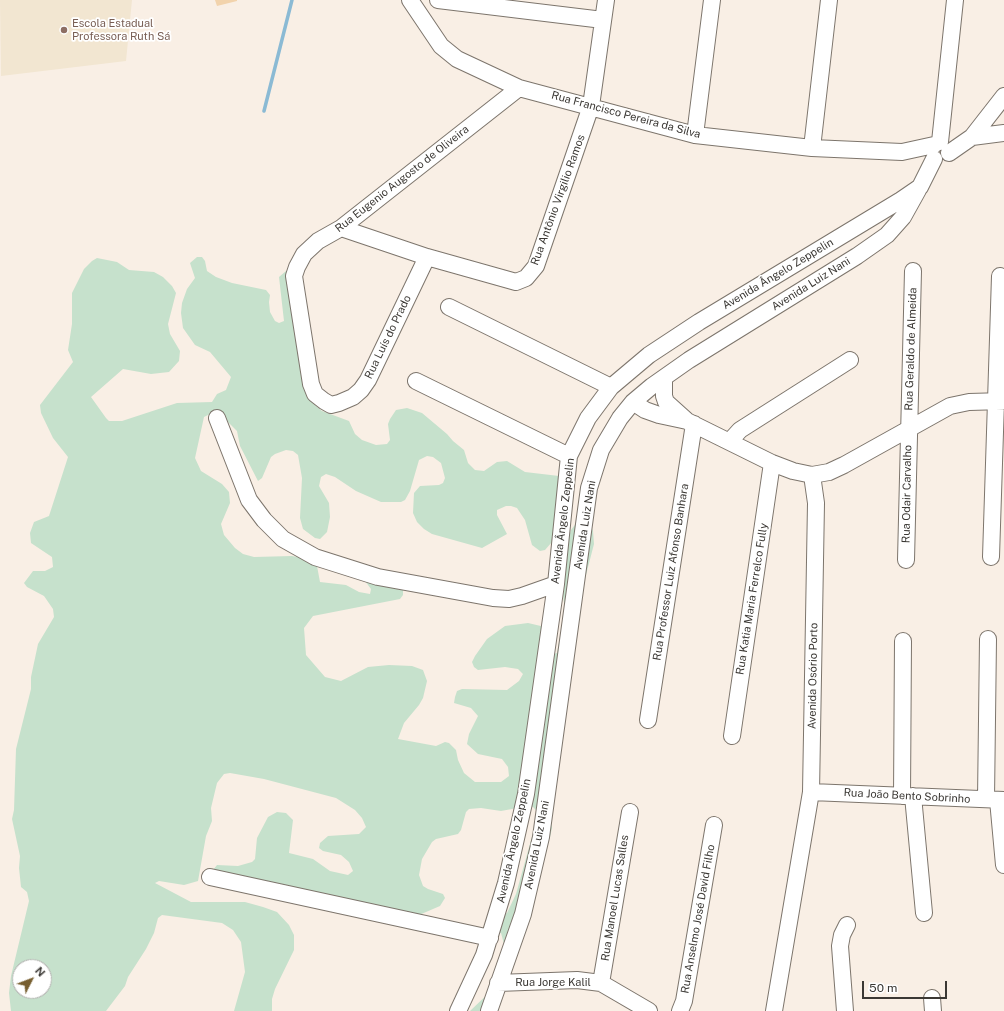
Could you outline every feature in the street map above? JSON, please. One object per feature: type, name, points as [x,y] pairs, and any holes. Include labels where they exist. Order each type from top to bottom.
[{"type":"street","name":"Rua Francisco Pereira da Silva","points":[[410,0],[441,46],[457,59],[519,88],[695,135],[812,148],[902,152],[913,156],[939,151],[969,140],[1004,133]]},
{"type":"street","points":[[438,0],[603,20]]},
{"type":"street","name":"Rua Antônio Virgilio Ramos","points":[[341,228],[427,256],[516,282],[526,278],[536,266],[591,106],[606,0]]},
{"type":"street","points":[[695,135],[712,0]]},
{"type":"street","points":[[812,148],[829,0]]},
{"type":"street","points":[[923,181],[939,151],[955,0]]},
{"type":"street","name":"Rua Eugenio Augosto de Oliveira","points":[[294,276],[296,267],[304,254],[318,241],[341,228],[519,88]]},
{"type":"street","points":[[969,140],[1004,96]]},
{"type":"street","name":"Avenida Luiz Nani","points":[[489,1011],[523,914],[540,837],[589,488],[601,450],[620,418],[633,402],[664,378],[689,360],[856,256],[887,234],[904,217],[923,181]]},
{"type":"street","name":"Avenida Ângelo Zeppelin","points":[[458,1011],[484,955],[490,938],[506,883],[526,794],[556,584],[570,456],[588,418],[612,386],[649,355],[923,181]]},
{"type":"street","name":"Rua Luís do Prado","points":[[294,276],[311,384],[315,394],[331,404],[353,397],[361,390],[368,380],[427,256]]},
{"type":"street","name":"Rua Geraldo de Almeida","points":[[909,428],[913,271]]},
{"type":"street","points":[[991,557],[1000,401],[1000,276]]},
{"type":"street","points":[[450,307],[612,386]]},
{"type":"street","points":[[730,442],[740,430],[850,360]]},
{"type":"street","points":[[664,378],[664,396],[666,402],[690,422],[772,463],[793,471],[812,475],[829,472],[844,465],[950,406],[969,402],[1000,401]]},
{"type":"street","points":[[416,381],[570,456]]},
{"type":"street","points":[[633,402],[645,410],[659,415],[690,422]]},
{"type":"street","points":[[217,418],[249,500],[264,520],[283,539],[315,557],[378,577],[493,598],[509,599],[556,584]]},
{"type":"street","name":"Rua Professor Luiz Afonso Banhara","points":[[648,720],[690,422]]},
{"type":"street","name":"Rua Odair Carvalho","points":[[906,560],[909,428]]},
{"type":"street","name":"Rua Katia Maria Ferrelco Fully","points":[[732,736],[772,463]]},
{"type":"street","name":"Avenida Osório Porto","points":[[774,1011],[810,792],[816,503],[812,475]]},
{"type":"street","points":[[988,639],[996,800],[1004,865]]},
{"type":"street","points":[[903,641],[908,796],[924,913]]},
{"type":"street","name":"Rua João Bento Sobrinho","points":[[810,792],[996,800]]},
{"type":"street","name":"Rua Manoel Lucas Salles","points":[[601,983],[630,812]]},
{"type":"street","name":"Rua Anselmo José David Filho","points":[[680,1011],[684,1001],[714,826]]},
{"type":"street","points":[[210,877],[490,938]]},
{"type":"street","points":[[845,1011],[840,946],[842,935],[847,925]]},
{"type":"street","name":"Rua Jorge Kalil","points":[[498,983],[577,980],[601,983],[649,1011]]},
{"type":"shaded area","name":"Escola Estadual Professora Ruth Sá","points":[[0,0],[132,0],[126,61],[1,76]]},
{"type":"green space","points":[[197,257],[202,257],[205,261],[207,271],[216,277],[232,283],[266,290],[270,295],[270,312],[275,321],[279,323],[284,321],[279,277],[286,271],[291,273],[315,405],[322,411],[349,421],[355,434],[362,440],[376,445],[387,444],[390,440],[388,424],[390,419],[396,410],[407,408],[422,413],[447,434],[464,450],[468,463],[475,470],[484,471],[497,462],[507,461],[525,472],[559,476],[558,535],[545,550],[540,551],[532,545],[525,520],[517,508],[511,506],[506,506],[497,510],[497,515],[507,534],[482,548],[432,534],[424,529],[417,522],[413,513],[414,493],[420,486],[439,485],[443,483],[445,478],[441,463],[433,457],[427,456],[419,460],[410,491],[405,500],[401,502],[381,502],[356,491],[335,477],[326,474],[321,477],[319,486],[329,503],[330,517],[327,532],[320,539],[315,538],[303,529],[300,518],[302,478],[298,455],[293,451],[286,450],[275,454],[271,457],[262,478],[258,481],[240,446],[237,431],[226,420],[212,413],[204,417],[195,458],[201,471],[222,484],[229,492],[230,503],[221,524],[224,535],[235,548],[243,554],[254,557],[292,556],[308,559],[317,566],[320,582],[346,585],[359,592],[370,594],[371,589],[365,581],[345,575],[342,572],[403,588],[403,595],[400,599],[313,616],[304,628],[306,655],[325,677],[341,681],[368,667],[389,665],[412,666],[423,670],[427,681],[423,698],[404,723],[398,739],[436,746],[445,742],[449,743],[456,750],[458,760],[464,773],[475,782],[501,782],[509,776],[508,767],[502,759],[478,754],[467,744],[469,734],[478,716],[471,708],[454,703],[455,697],[457,691],[462,689],[507,690],[519,681],[523,674],[518,669],[505,667],[478,670],[474,667],[472,662],[487,639],[505,626],[528,623],[545,627],[550,655],[557,653],[565,610],[562,588],[566,545],[571,530],[577,522],[591,526],[594,544],[580,598],[549,809],[552,828],[489,1011],[470,1011],[493,989],[501,965],[504,944],[501,933],[484,935],[482,930],[490,918],[507,913],[516,894],[535,826],[537,815],[536,810],[533,807],[528,806],[501,811],[481,808],[469,809],[466,812],[461,830],[458,834],[436,839],[432,842],[422,859],[419,875],[423,886],[443,894],[445,898],[440,906],[419,915],[213,870],[217,865],[238,866],[252,862],[255,859],[257,838],[268,817],[277,812],[286,813],[293,820],[289,853],[313,859],[330,871],[348,875],[353,871],[349,862],[341,855],[323,851],[319,848],[320,843],[328,836],[359,834],[366,827],[362,818],[355,810],[336,798],[264,779],[230,773],[224,774],[217,783],[211,808],[212,821],[206,836],[198,881],[184,885],[159,881],[155,883],[191,902],[245,902],[263,907],[277,912],[289,925],[294,935],[294,950],[275,989],[272,999],[272,1011],[234,1011],[245,972],[241,942],[233,930],[222,923],[162,915],[158,918],[154,933],[146,949],[128,977],[125,986],[106,1011],[11,1011],[9,993],[12,972],[12,999],[52,999],[52,959],[15,959],[29,901],[27,892],[21,887],[19,868],[20,856],[12,819],[14,810],[16,749],[31,689],[31,677],[38,644],[54,617],[53,609],[44,596],[27,587],[24,583],[33,571],[45,571],[53,567],[52,557],[31,543],[30,533],[34,522],[49,516],[68,457],[53,438],[41,413],[40,405],[73,362],[68,350],[72,324],[72,293],[84,269],[97,258],[117,262],[129,270],[154,272],[163,277],[172,286],[176,293],[168,324],[170,334],[180,351],[179,361],[169,372],[151,374],[123,369],[91,397],[106,418],[109,421],[122,421],[177,403],[212,402],[217,394],[226,390],[231,377],[210,352],[195,345],[183,328],[181,313],[182,303],[187,289],[195,278],[190,263]]},
{"type":"building","points":[[215,0],[237,0],[237,1],[217,6]]},
{"type":"waterway","points":[[264,111],[292,0]]},
{"type":"place","name":"Escola Estadual Professora Ruth Sá","points":[[64,30]]}]
